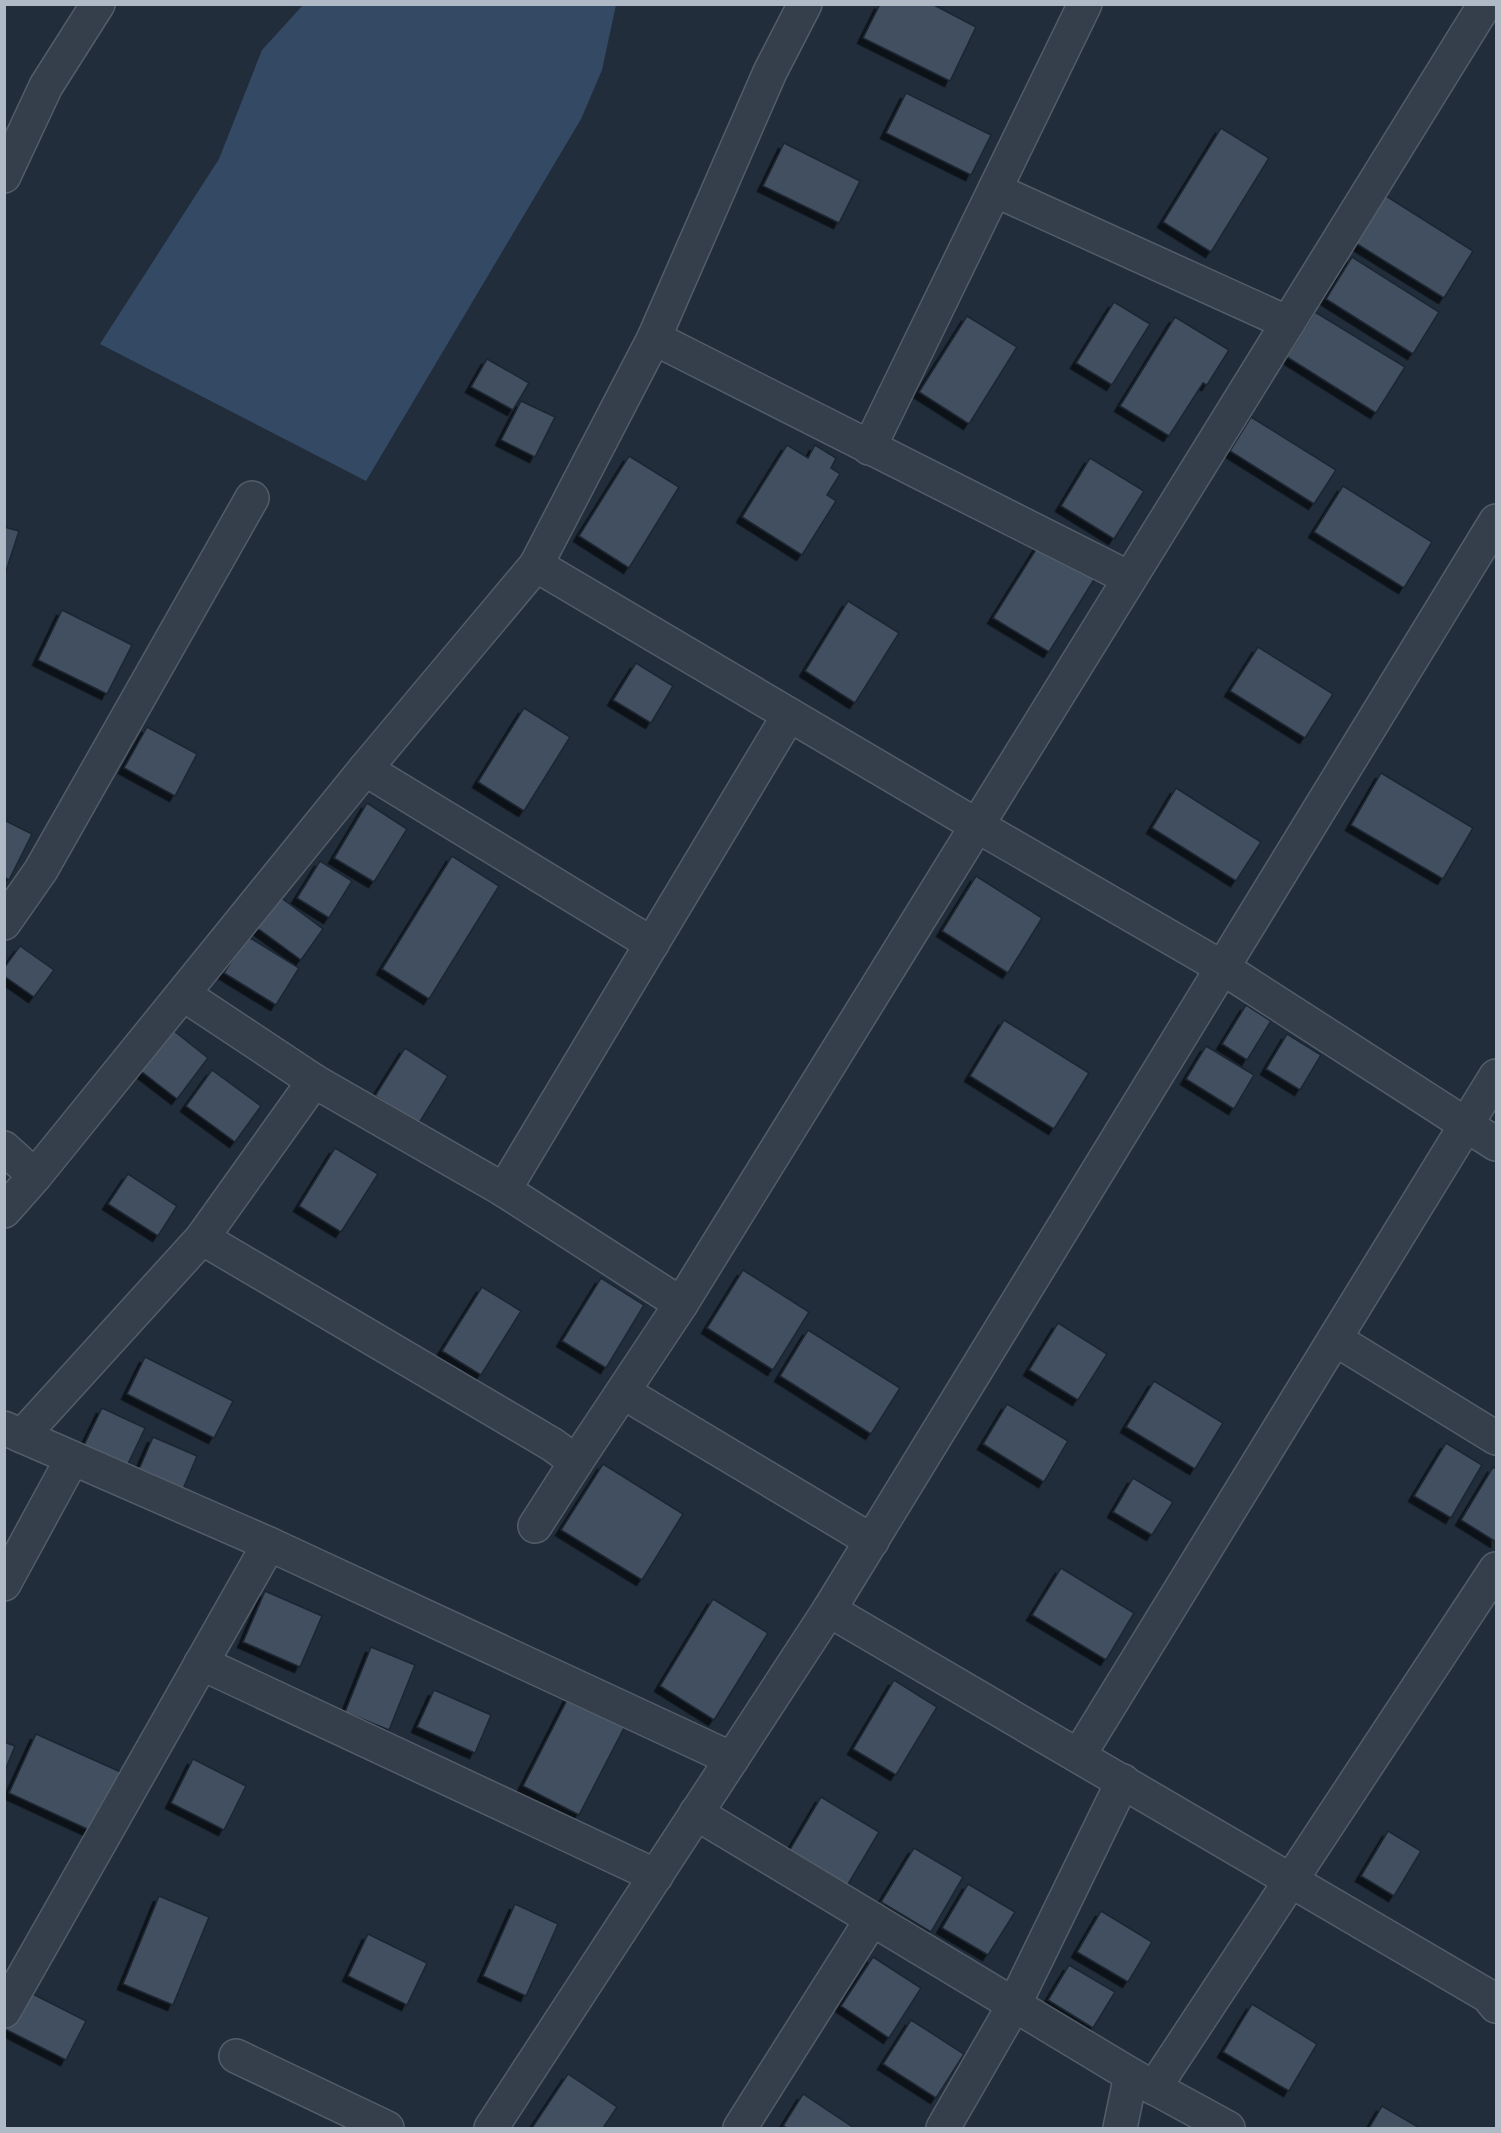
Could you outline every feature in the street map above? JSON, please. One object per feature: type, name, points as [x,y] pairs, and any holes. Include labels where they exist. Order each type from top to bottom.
[{"type":"street","points":[[4,176],[46,86],[98,4]]},
{"type":"street","points":[[4,1211],[35,1176],[365,769],[536,565],[654,338],[770,72],[805,4]]},
{"type":"street","points":[[869,448],[1085,4]]},
{"type":"street","points":[[534,1526],[681,1304],[1129,578],[1484,9]]},
{"type":"street","points":[[995,190],[1288,322]]},
{"type":"street","points":[[654,338],[1129,578]]},
{"type":"street","points":[[4,923],[41,870],[252,498]]},
{"type":"street","points":[[491,2128],[829,1610],[1497,521]]},
{"type":"street","points":[[536,565],[1223,968],[1497,1144]]},
{"type":"street","points":[[504,1190],[789,715]]},
{"type":"street","points":[[365,769],[652,944]]},
{"type":"street","points":[[183,994],[314,1081],[504,1190],[681,1304]]},
{"type":"street","points":[[1079,1755],[1497,1076]]},
{"type":"street","points":[[314,1081],[202,1238],[13,1432],[269,1544],[732,1759]]},
{"type":"street","points":[[4,1148],[35,1176]]},
{"type":"street","points":[[202,1238],[553,1445],[576,1462]]},
{"type":"street","points":[[1335,1339],[1497,1438]]},
{"type":"street","points":[[623,1392],[872,1541]]},
{"type":"street","points":[[4,1584],[72,1459]]},
{"type":"street","points":[[4,2011],[269,1544]]},
{"type":"street","points":[[1120,2128],[1142,2082],[1291,1880],[1497,1569]]},
{"type":"street","points":[[829,1610],[1291,1880],[1494,1995]]},
{"type":"street","points":[[201,1663],[656,1876]]},
{"type":"street","points":[[943,2128],[1014,2005],[1123,1781]]},
{"type":"street","points":[[696,1813],[1142,2082],[1228,2128]]},
{"type":"street","points":[[740,2128],[872,1919]]},
{"type":"street","points":[[236,2056],[387,2128]]},
{"type":"water","points":[[303,5],[616,5],[602,70],[581,119],[366,481],[100,344],[219,159],[262,50]]},
{"type":"building","points":[[880,4],[932,4],[976,27],[950,81],[863,38]]},
{"type":"building","points":[[906,93],[991,135],[971,175],[886,133]]},
{"type":"building","points":[[1221,128],[1269,158],[1211,252],[1163,222]]},
{"type":"building","points":[[784,143],[860,181],[839,223],[763,186]]},
{"type":"building","points":[[1383,194],[1473,251],[1444,298],[1354,242]]},
{"type":"building","points":[[1352,257],[1439,312],[1413,354],[1326,299]]},
{"type":"building","points":[[1114,302],[1150,324],[1112,385],[1076,363]]},
{"type":"building","points":[[1315,312],[1405,367],[1376,413],[1287,357]]},
{"type":"building","points":[[967,316],[1017,347],[969,424],[919,392]]},
{"type":"building","points":[[1175,317],[1229,350],[1207,385],[1203,383],[1169,436],[1120,406]]},
{"type":"building","points":[[487,359],[529,383],[513,410],[471,387]]},
{"type":"building","points":[[521,401],[555,417],[535,457],[501,440]]},
{"type":"building","points":[[1251,417],[1336,470],[1314,504],[1230,451]]},
{"type":"building","points":[[787,445],[808,458],[815,445],[836,458],[831,468],[840,474],[827,495],[836,501],[802,555],[742,517]]},
{"type":"building","points":[[629,456],[679,487],[629,568],[579,536]]},
{"type":"building","points":[[1090,458],[1144,491],[1114,539],[1061,506]]},
{"type":"building","points":[[1343,486],[1432,542],[1404,588],[1314,532]]},
{"type":"building","points":[[4,527],[19,531],[4,577]]},
{"type":"building","points":[[1040,543],[1095,578],[1049,652],[993,618]]},
{"type":"building","points":[[848,601],[899,633],[855,703],[805,671]]},
{"type":"building","points":[[62,610],[132,645],[107,694],[38,660]]},
{"type":"building","points":[[1258,647],[1333,694],[1305,738],[1230,691]]},
{"type":"building","points":[[636,663],[673,686],[651,723],[613,700]]},
{"type":"building","points":[[524,708],[570,737],[524,811],[478,782]]},
{"type":"building","points":[[147,727],[197,754],[175,796],[124,768]]},
{"type":"building","points":[[1381,773],[1473,828],[1443,879],[1351,825]]},
{"type":"building","points":[[1176,788],[1261,842],[1236,881],[1152,828]]},
{"type":"building","points":[[367,803],[407,829],[374,882],[334,858]]},
{"type":"building","points":[[4,820],[32,834],[9,880],[4,877]]},
{"type":"building","points":[[452,856],[499,886],[429,999],[382,969]]},
{"type":"building","points":[[320,861],[352,881],[329,918],[297,898]]},
{"type":"building","points":[[976,876],[1042,918],[1008,973],[942,931]]},
{"type":"building","points":[[276,894],[323,929],[301,960],[253,925]]},
{"type":"building","points":[[247,936],[299,968],[276,1005],[224,973]]},
{"type":"building","points":[[20,946],[54,970],[34,997],[4,976],[4,968]]},
{"type":"building","points":[[1246,1005],[1271,1021],[1247,1060],[1222,1044]]},
{"type":"building","points":[[1004,1020],[1089,1073],[1054,1129],[970,1076]]},
{"type":"building","points":[[164,1023],[208,1058],[177,1099],[133,1065]]},
{"type":"building","points":[[1287,1034],[1321,1055],[1300,1090],[1266,1069]]},
{"type":"building","points":[[1206,1046],[1254,1075],[1234,1109],[1186,1079]]},
{"type":"building","points":[[405,1048],[448,1076],[419,1123],[375,1096]]},
{"type":"building","points":[[212,1070],[261,1106],[235,1142],[186,1106]]},
{"type":"building","points":[[335,1148],[378,1174],[341,1232],[299,1206]]},
{"type":"building","points":[[128,1174],[177,1206],[158,1236],[108,1204]]},
{"type":"building","points":[[743,1270],[809,1312],[773,1370],[707,1328]]},
{"type":"building","points":[[601,1278],[644,1305],[606,1368],[562,1341]]},
{"type":"building","points":[[482,1287],[521,1311],[481,1375],[442,1351]]},
{"type":"building","points":[[1058,1323],[1107,1354],[1078,1400],[1029,1370]]},
{"type":"building","points":[[808,1330],[900,1388],[871,1434],[780,1376]]},
{"type":"building","points":[[145,1357],[233,1401],[214,1438],[127,1394]]},
{"type":"building","points":[[1154,1381],[1223,1423],[1195,1469],[1126,1427]]},
{"type":"building","points":[[1007,1404],[1068,1441],[1044,1482],[983,1444]]},
{"type":"building","points":[[102,1408],[145,1428],[126,1468],[83,1447]]},
{"type":"building","points":[[153,1437],[197,1456],[183,1489],[139,1469]]},
{"type":"building","points":[[1446,1443],[1482,1465],[1451,1518],[1414,1496]]},
{"type":"building","points":[[603,1464],[683,1514],[642,1580],[561,1530]]},
{"type":"building","points":[[1493,1467],[1496,1469],[1496,1542],[1461,1520]]},
{"type":"building","points":[[1133,1478],[1173,1502],[1152,1535],[1113,1512]]},
{"type":"building","points":[[1061,1568],[1134,1613],[1106,1660],[1032,1615]]},
{"type":"building","points":[[265,1591],[322,1616],[300,1667],[243,1642]]},
{"type":"building","points":[[713,1599],[768,1633],[714,1720],[660,1686]]},
{"type":"building","points":[[371,1647],[415,1665],[389,1730],[345,1712]]},
{"type":"building","points":[[894,1680],[937,1707],[896,1775],[853,1749]]},
{"type":"building","points":[[434,1690],[491,1715],[475,1753],[417,1727]]},
{"type":"building","points":[[569,1696],[625,1726],[579,1815],[523,1786]]},
{"type":"building","points":[[36,1734],[125,1774],[98,1834],[9,1793]]},
{"type":"building","points":[[4,1742],[15,1746],[4,1773]]},
{"type":"building","points":[[193,1759],[246,1786],[224,1830],[171,1803]]},
{"type":"building","points":[[821,1797],[879,1832],[847,1886],[789,1851]]},
{"type":"building","points":[[1388,1831],[1421,1851],[1394,1896],[1361,1876]]},
{"type":"building","points":[[914,1848],[963,1877],[931,1932],[881,1902]]},
{"type":"building","points":[[968,1884],[1015,1912],[988,1955],[942,1928]]},
{"type":"building","points":[[159,1896],[209,1917],[173,2005],[123,1984]]},
{"type":"building","points":[[515,1904],[558,1924],[526,1996],[483,1976]]},
{"type":"building","points":[[1101,1911],[1152,1942],[1128,1982],[1077,1952]]},
{"type":"building","points":[[368,1934],[427,1963],[407,2005],[348,1976]]},
{"type":"building","points":[[873,1957],[921,1988],[889,2038],[841,2006]]},
{"type":"building","points":[[1069,1965],[1115,1992],[1093,2028],[1048,2000]]},
{"type":"building","points":[[25,1990],[86,2021],[66,2060],[5,2029]]},
{"type":"building","points":[[1252,2004],[1317,2044],[1289,2091],[1223,2052]]},
{"type":"building","points":[[911,2020],[964,2054],[936,2098],[883,2064]]},
{"type":"building","points":[[568,2074],[617,2107],[603,2128],[532,2128]]},
{"type":"building","points":[[803,2094],[854,2128],[787,2128],[783,2126]]},
{"type":"building","points":[[1382,2106],[1418,2127],[1369,2128]]}]
